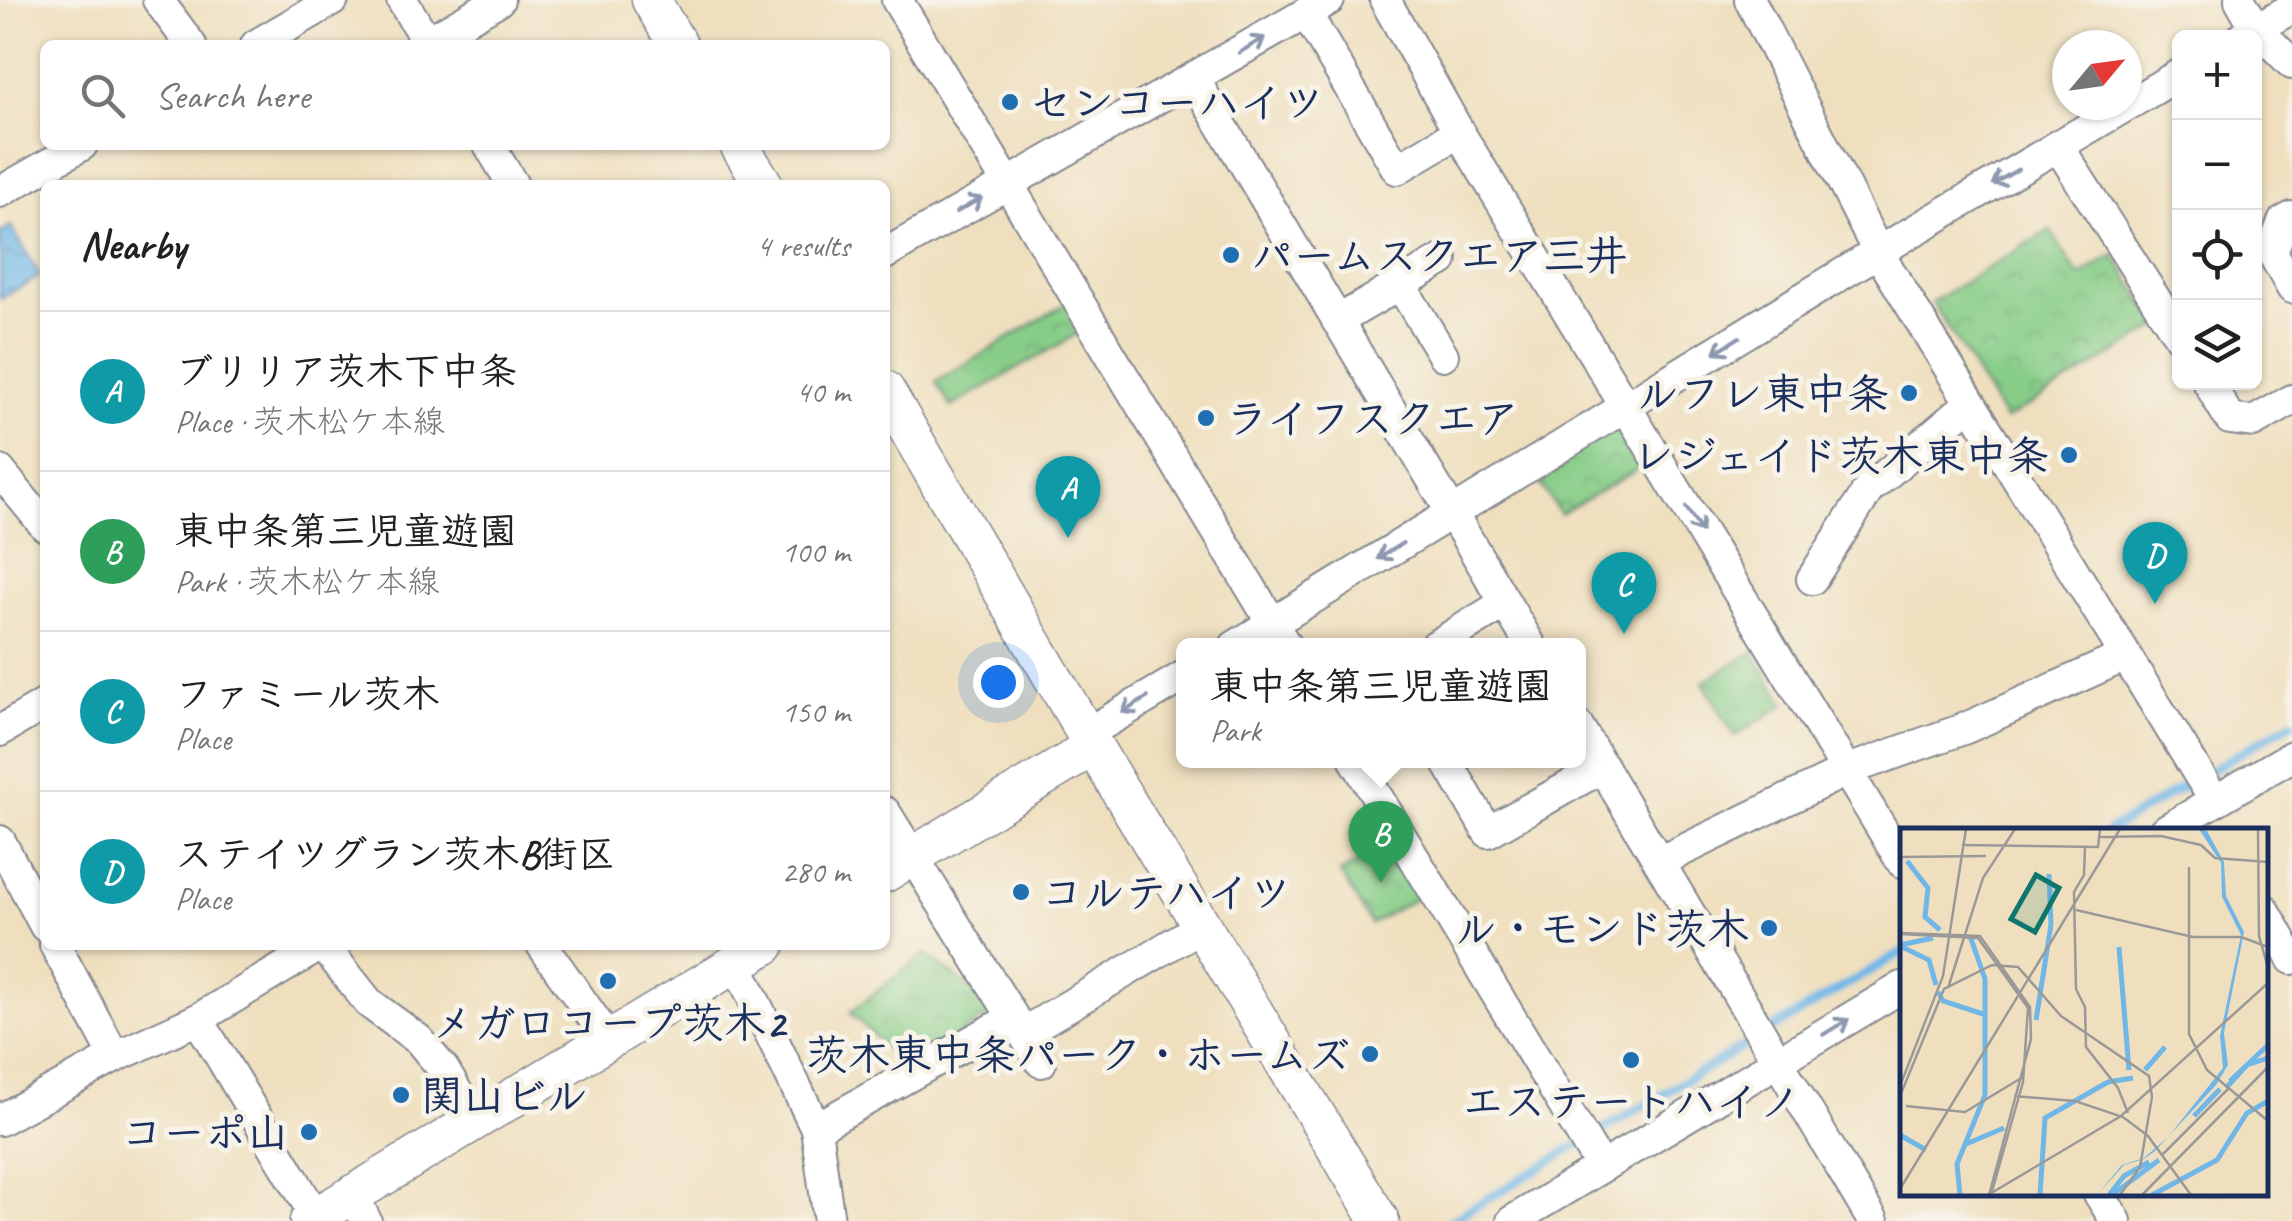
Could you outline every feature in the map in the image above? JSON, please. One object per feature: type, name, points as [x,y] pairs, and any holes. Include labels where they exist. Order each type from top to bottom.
[{"type":"street","points":[[158,0],[187,40]]},
{"type":"street","points":[[265,40],[334,0]]},
{"type":"street","points":[[402,0],[426,40]]},
{"type":"street","points":[[434,40],[498,0]]},
{"type":"street","points":[[651,0],[675,40]]},
{"type":"street","points":[[897,0],[1279,634],[1452,512],[1878,252],[2172,79]]},
{"type":"street","points":[[1385,0],[1459,132],[1900,859]]},
{"type":"street","points":[[1750,0],[1878,252],[2209,798]]},
{"type":"street","points":[[2240,0],[2248,30]]},
{"type":"street","points":[[890,251],[1194,79],[1302,8],[1397,168],[1459,132]]},
{"type":"street","points":[[2254,30],[2292,8]]},
{"type":"street","points":[[2262,42],[2292,64]]},
{"type":"street","points":[[1194,79],[1525,638]]},
{"type":"street","points":[[2058,146],[2172,325]]},
{"type":"street","points":[[0,192],[73,150]]},
{"type":"street","points":[[492,150],[510,180]]},
{"type":"street","points":[[742,150],[761,180]]},
{"type":"street","points":[[2292,217],[2283,222],[2272,252],[2292,288]]},
{"type":"street","points":[[1337,320],[1442,260]]},
{"type":"street","points":[[1400,284],[1444,355]]},
{"type":"street","points":[[2213,390],[2230,418],[2254,422],[2292,400]]},
{"type":"street","points":[[890,399],[1089,739],[1380,1221]]},
{"type":"street","points":[[1812,580],[1869,490],[1970,404]]},
{"type":"street","points":[[0,470],[40,520]]},
{"type":"street","points":[[1448,638],[1505,603]]},
{"type":"street","points":[[1659,862],[1848,770],[1966,728],[2126,656]]},
{"type":"street","points":[[898,865],[1070,762],[1089,739],[1176,681]]},
{"type":"street","points":[[0,732],[40,707]]},
{"type":"street","points":[[1586,740],[1873,1221]]},
{"type":"street","points":[[2168,828],[2209,798],[2292,756]]},
{"type":"street","points":[[1451,768],[1488,832],[1602,767]]},
{"type":"street","points":[[1360,768],[1592,1152]]},
{"type":"street","points":[[890,832],[898,865],[1042,1062]]},
{"type":"street","points":[[0,841],[40,917]]},
{"type":"street","points":[[2267,914],[2292,959]]},
{"type":"street","points":[[816,1128],[1202,926]]},
{"type":"street","points":[[58,950],[115,1057]]},
{"type":"street","points":[[0,1120],[115,1057],[198,1019],[314,950]]},
{"type":"street","points":[[326,950],[370,1003],[419,1040],[444,1070],[474,1121]]},
{"type":"street","points":[[546,950],[609,1040]]},
{"type":"street","points":[[198,1019],[313,1219],[359,1208],[474,1121],[751,954],[816,1128],[829,1221]]},
{"type":"street","points":[[1512,1221],[1592,1152],[1767,1046],[1900,988]]},
{"type":"street","points":[[2101,1196],[2116,1221]]},
{"type":"green space","points":[[2050,230],[2079,276],[2114,255],[2160,326],[2005,420],[1932,302]]},
{"type":"green space","points":[[1067,303],[1084,330],[951,407],[936,382]]},
{"type":"green space","points":[[1624,416],[1652,461],[1560,514],[1532,471]]},
{"type":"green space","points":[[1753,652],[1785,704],[1735,736],[1703,682]]},
{"type":"green space","points":[[1392,843],[1423,894],[1371,924],[1340,873]]},
{"type":"green space","points":[[925,954],[998,1009],[907,1069],[850,1012]]},
{"type":"water","points":[[11,226],[40,276],[0,299],[0,233]]},
{"type":"waterway","points":[[2113,828],[2292,722]]},
{"type":"waterway","points":[[1450,1221],[1900,953]]},
{"type":"place","name":"センコーハイツ","points":[[1010,102]]},
{"type":"place","name":"パームスクエア三井","points":[[1231,255]]},
{"type":"place","name":"ルフレ東中条","points":[[1909,393]]},
{"type":"place","name":"ライフスクエア","points":[[1206,418]]},
{"type":"place","name":"レジェイド茨木東中条","points":[[2069,455]]},
{"type":"place","name":"ブリリア茨木下中条","points":[[1068,538]]},
{"type":"place","name":"ステイツグラン茨木B街区","points":[[2155,604]]},
{"type":"place","name":"ファミール茨木","points":[[1624,634]]},
{"type":"place","name":"東中条第三児童遊園","points":[[1381,883]]},
{"type":"place","name":"コルテハイツ","points":[[1021,892]]},
{"type":"place","name":"ル・モンド茨木","points":[[1769,928]]},
{"type":"place","name":"メガロコープ茨木2","points":[[608,981]]},
{"type":"place","name":"茨木東中条パーク・ホームズ","points":[[1370,1054]]},
{"type":"place","name":"エステートハイノ","points":[[1631,1060]]},
{"type":"place","name":"関山ビル","points":[[401,1095]]},
{"type":"place","name":"コーポ山","points":[[309,1132]]}]
